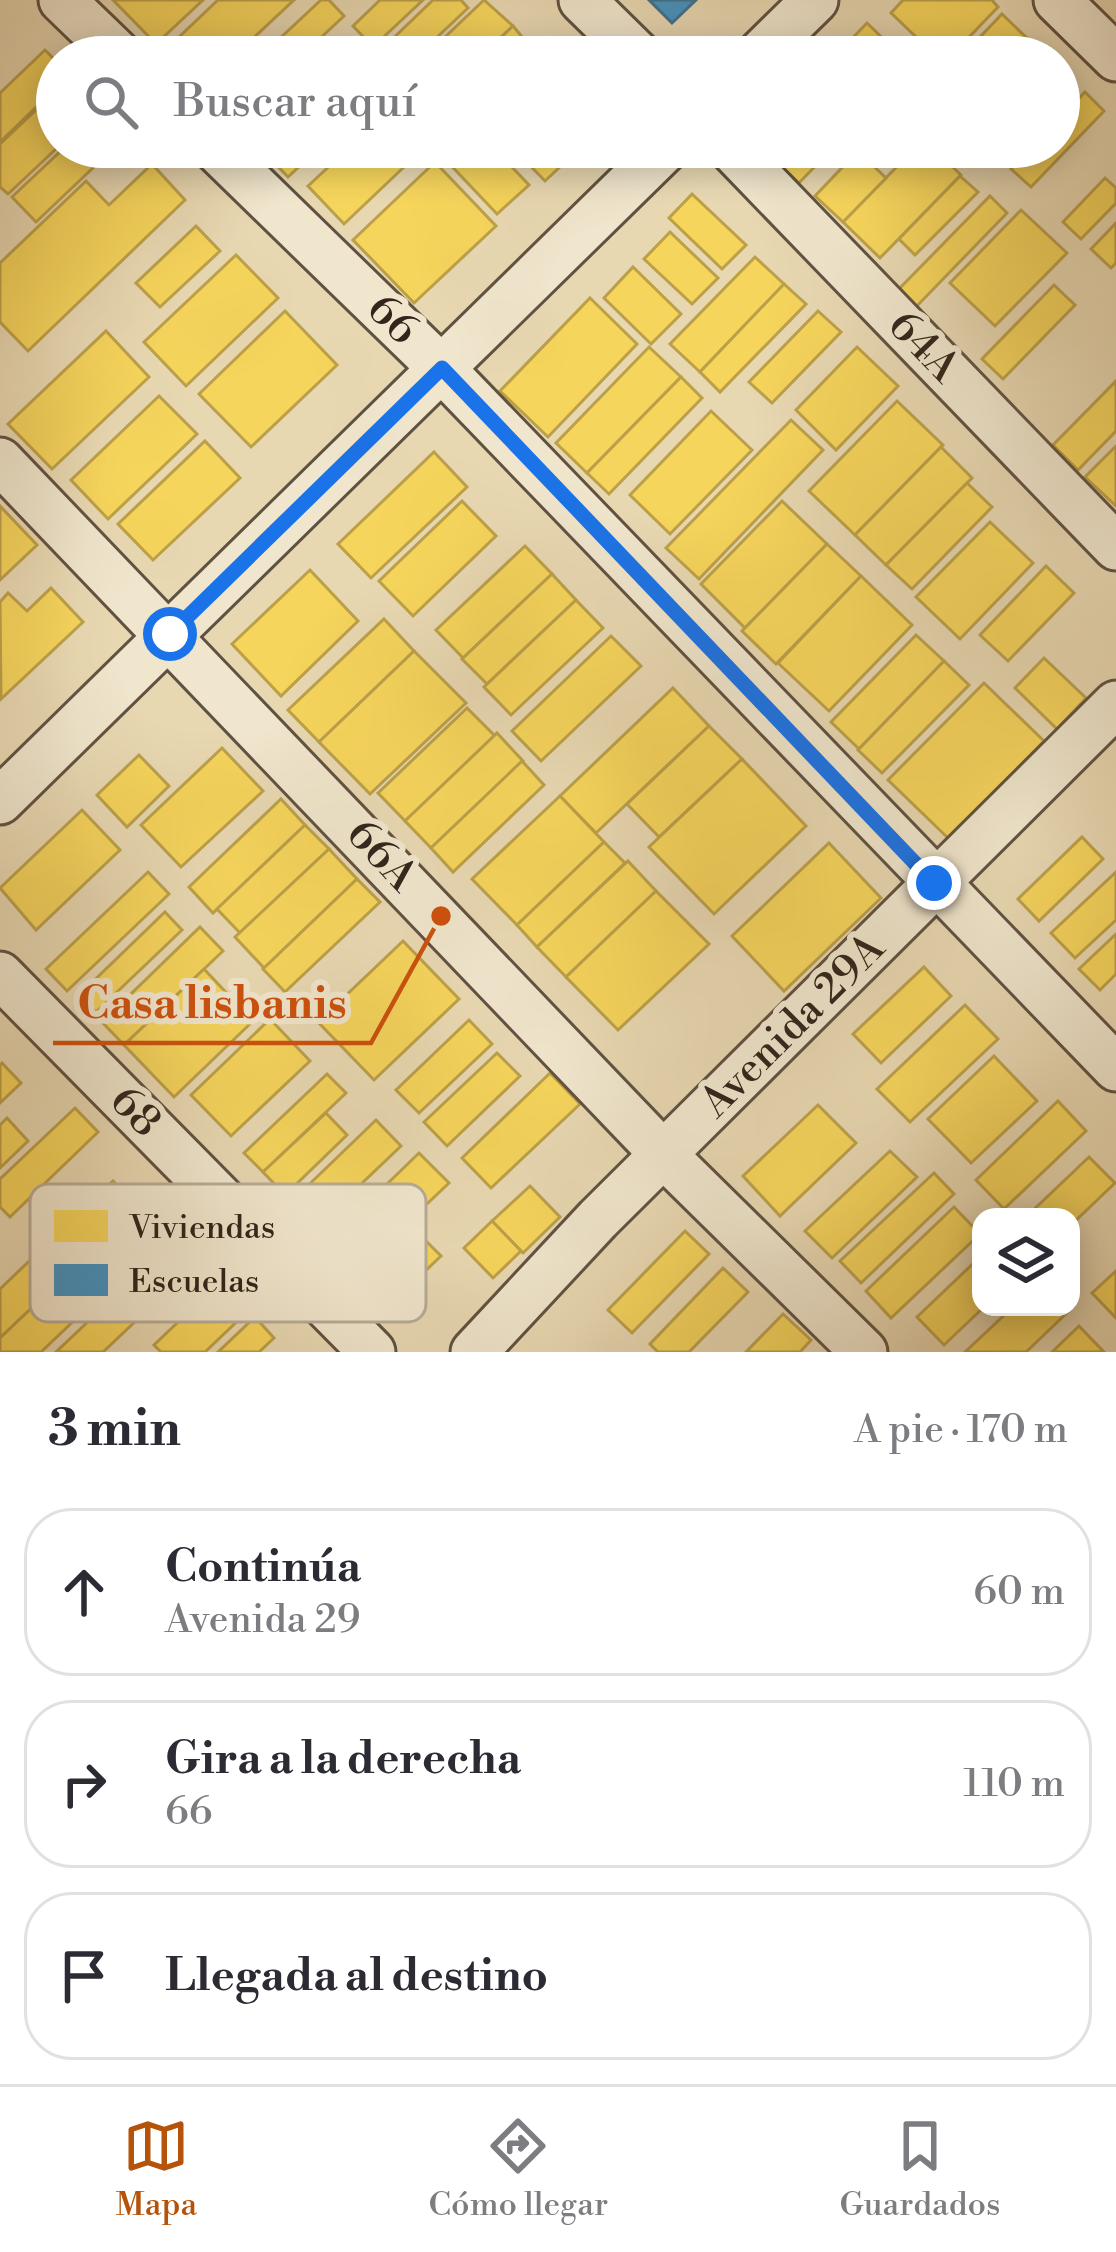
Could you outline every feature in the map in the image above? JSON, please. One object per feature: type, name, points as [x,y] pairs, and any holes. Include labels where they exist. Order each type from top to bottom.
[{"type":"street","points":[[62,0],[99,36]]},
{"type":"street","points":[[582,0],[619,36]]},
{"type":"street","points":[[779,36],[815,0]]},
{"type":"street","points":[[1058,0],[1116,58]]},
{"type":"street","name":"66","points":[[236,168],[442,368],[1116,1068]]},
{"type":"street","points":[[0,801],[646,168]]},
{"type":"street","name":"64A","points":[[750,168],[1116,547]]},
{"type":"street","name":"66A","points":[[0,461],[664,1156],[864,1352]]},
{"type":"street","name":"Avenida 29A","points":[[473,1352],[1116,704]]},
{"type":"street","name":"68","points":[[0,974],[207,1184]]},
{"type":"street","name":"68","points":[[342,1322],[372,1352]]},
{"type":"building: Viviendas","points":[[113,0],[203,0],[165,36],[148,36]]},
{"type":"building: Viviendas","points":[[218,0],[294,0],[255,36],[180,36]]},
{"type":"building: Viviendas","points":[[321,0],[329,0],[344,16],[323,36],[282,36]]},
{"type":"building: Viviendas","points":[[380,0],[423,0],[385,36],[363,36],[353,26]]},
{"type":"building: Viviendas","points":[[433,0],[461,0],[468,8],[438,36],[396,36]]},
{"type":"building: Viviendas","points":[[484,0],[513,26],[502,36],[446,36]]},
{"type":"building: Viviendas","points":[[903,0],[992,0],[998,7],[970,36],[915,36],[891,13]]},
{"type":"building: Viviendas","points":[[1002,14],[1025,36],[981,36]]},
{"type":"building: Viviendas","points":[[867,23],[880,36],[854,36]]},
{"type":"building: Viviendas","points":[[513,26],[521,36],[502,36]]},
{"type":"building: Viviendas","points":[[36,59],[36,107],[0,142],[0,93]]},
{"type":"building: Viviendas","points":[[1085,92],[1104,111],[1080,136],[1080,97]]},
{"type":"building: Viviendas","points":[[36,110],[36,168],[8,194],[0,187],[0,144]]},
{"type":"building: Viviendas","points":[[43,168],[93,168],[36,222],[12,197]]},
{"type":"building: Viviendas","points":[[148,168],[156,168],[185,200],[28,351],[0,322],[0,263],[86,181],[109,205]]},
{"type":"building: Viviendas","points":[[327,168],[403,168],[344,224],[308,186]]},
{"type":"building: Viviendas","points":[[429,168],[441,168],[496,226],[414,303],[353,240]]},
{"type":"building: Viviendas","points":[[453,168],[513,168],[529,185],[497,214]]},
{"type":"building: Viviendas","points":[[532,168],[559,168],[545,181]]},
{"type":"building: Viviendas","points":[[783,168],[814,168],[799,183]]},
{"type":"building: Viviendas","points":[[842,168],[876,168],[886,178],[843,222],[815,196]]},
{"type":"building: Viviendas","points":[[896,168],[954,168],[961,175],[880,258],[843,222]]},
{"type":"building: Viviendas","points":[[1012,168],[1049,168],[1031,187]]},
{"type":"building: Viviendas","points":[[960,176],[978,192],[915,255],[899,239]]},
{"type":"building: Viviendas","points":[[1105,178],[1116,188],[1116,203],[1081,239],[1063,222]]},
{"type":"building: Viviendas","points":[[692,194],[746,245],[722,269],[669,218]]},
{"type":"building: Viviendas","points":[[990,196],[1007,213],[915,308],[897,291]]},
{"type":"building: Viviendas","points":[[1021,210],[1067,253],[995,326],[950,283]]},
{"type":"building: Viviendas","points":[[1116,223],[1116,263],[1111,268],[1091,249]]},
{"type":"building: Viviendas","points":[[196,226],[220,251],[160,307],[136,283]]},
{"type":"building: Viviendas","points":[[670,232],[718,278],[692,304],[644,259]]},
{"type":"building: Viviendas","points":[[236,255],[278,298],[186,386],[144,342]]},
{"type":"building: Viviendas","points":[[755,257],[784,284],[700,372],[670,344]]},
{"type":"building: Viviendas","points":[[633,267],[681,314],[651,344],[604,298]]},
{"type":"building: Viviendas","points":[[784,284],[806,304],[720,392],[700,372]]},
{"type":"building: Viviendas","points":[[1054,285],[1075,305],[1003,379],[982,359]]},
{"type":"building: Viviendas","points":[[590,298],[637,344],[548,437],[500,391]]},
{"type":"building: Viviendas","points":[[285,311],[337,365],[251,447],[199,394]]},
{"type":"building: Viviendas","points":[[818,311],[841,332],[772,403],[749,382]]},
{"type":"building: Viviendas","points":[[106,331],[149,377],[52,469],[8,424]]},
{"type":"building: Viviendas","points":[[649,347],[681,377],[587,473],[556,443]]},
{"type":"building: Viviendas","points":[[857,347],[898,386],[836,450],[796,410]]},
{"type":"building: Viviendas","points":[[681,377],[702,398],[609,494],[587,473]]},
{"type":"building: Viviendas","points":[[1116,381],[1116,431],[1078,470],[1053,445]]},
{"type":"building: Viviendas","points":[[159,396],[197,434],[108,519],[71,480]]},
{"type":"building: Viviendas","points":[[897,401],[943,445],[855,535],[809,491]]},
{"type":"building: Viviendas","points":[[711,411],[752,450],[670,534],[630,495]]},
{"type":"building: Viviendas","points":[[791,420],[823,450],[699,579],[666,548]]},
{"type":"building: Viviendas","points":[[205,441],[240,478],[153,560],[118,524]]},
{"type":"building: Viviendas","points":[[1116,446],[1116,506],[1085,477]]},
{"type":"building: Viviendas","points":[[941,447],[972,478],[886,565],[855,535]]},
{"type":"building: Viviendas","points":[[434,452],[467,487],[371,578],[338,544]]},
{"type":"building: Viviendas","points":[[967,483],[992,507],[912,589],[886,565]]},
{"type":"building: Viviendas","points":[[462,501],[496,536],[413,616],[379,581]]},
{"type":"building: Viviendas","points":[[782,501],[827,544],[745,628],[701,584]]},
{"type":"building: Viviendas","points":[[0,506],[37,545],[0,580]]},
{"type":"building: Viviendas","points":[[990,522],[1033,563],[960,639],[916,597]]},
{"type":"building: Viviendas","points":[[827,544],[861,576],[776,664],[742,631]]},
{"type":"building: Viviendas","points":[[525,546],[552,574],[463,658],[436,630]]},
{"type":"building: Viviendas","points":[[1046,566],[1074,593],[1008,661],[980,635]]},
{"type":"building: Viviendas","points":[[310,570],[358,621],[281,696],[232,644]]},
{"type":"building: Viviendas","points":[[552,574],[576,600],[487,684],[462,659]]},
{"type":"building: Viviendas","points":[[861,576],[912,625],[829,711],[778,663]]},
{"type":"building: Viviendas","points":[[51,588],[83,622],[1,699],[0,602],[8,593],[27,611]]},
{"type":"building: Viviendas","points":[[576,600],[603,628],[511,715],[484,687]]},
{"type":"building: Viviendas","points":[[384,619],[414,651],[319,742],[288,710]]},
{"type":"building: Viviendas","points":[[916,635],[944,661],[859,749],[831,722]]},
{"type":"building: Viviendas","points":[[611,636],[641,666],[541,761],[512,731]]},
{"type":"building: Viviendas","points":[[414,651],[466,703],[370,794],[319,742]]},
{"type":"building: Viviendas","points":[[1044,658],[1086,698],[1057,729],[1015,688]]},
{"type":"building: Viviendas","points":[[944,661],[969,685],[882,773],[858,750]]},
{"type":"building: Viviendas","points":[[984,683],[1044,741],[949,839],[888,780]]},
{"type":"building: Viviendas","points":[[673,688],[709,726],[596,833],[560,796]]},
{"type":"building: Viviendas","points":[[467,708],[495,736],[405,821],[378,793]]},
{"type":"building: Viviendas","points":[[709,726],[742,759],[659,837],[627,804]]},
{"type":"building: Viviendas","points":[[497,733],[523,761],[431,848],[405,821]]},
{"type":"building: Viviendas","points":[[222,748],[263,791],[181,867],[141,825]]},
{"type":"building: Viviendas","points":[[139,755],[169,786],[127,827],[97,795]]},
{"type":"building: Viviendas","points":[[742,759],[806,826],[714,914],[649,847]]},
{"type":"building: Viviendas","points":[[522,761],[544,785],[453,872],[431,848]]},
{"type":"building: Viviendas","points":[[560,796],[604,842],[517,925],[472,879]]},
{"type":"building: Viviendas","points":[[281,799],[305,825],[213,913],[189,887]]},
{"type":"building: Viviendas","points":[[82,810],[120,850],[36,930],[0,888]]},
{"type":"building: Viviendas","points":[[305,825],[329,849],[240,933],[217,909]]},
{"type":"building: Viviendas","points":[[1082,837],[1103,859],[1039,921],[1018,899]]},
{"type":"building: Viviendas","points":[[604,842],[625,863],[537,947],[517,925]]},
{"type":"building: Viviendas","points":[[829,843],[881,898],[784,991],[732,936]]},
{"type":"building: Viviendas","points":[[329,849],[357,879],[264,968],[235,937]]},
{"type":"building: Viviendas","points":[[628,861],[656,891],[566,977],[537,947]]},
{"type":"building: Viviendas","points":[[148,872],[169,894],[67,991],[46,969]]},
{"type":"building: Viviendas","points":[[1116,872],[1116,920],[1075,958],[1051,933]]},
{"type":"building: Viviendas","points":[[357,879],[380,902],[285,992],[263,969]]},
{"type":"building: Viviendas","points":[[656,891],[709,944],[618,1030],[566,977]]},
{"type":"building: Viviendas","points":[[165,912],[182,930],[96,1012],[79,995]]},
{"type":"building: Viviendas","points":[[200,927],[223,951],[124,1045],[102,1022]]},
{"type":"building: Viviendas","points":[[1116,934],[1116,974],[1100,990],[1079,969]]},
{"type":"building: Viviendas","points":[[403,941],[459,999],[374,1080],[318,1022]]},
{"type":"building: Viviendas","points":[[924,967],[951,996],[881,1063],[853,1034]]},
{"type":"building: Viviendas","points":[[204,969],[253,1021],[174,1097],[124,1045]]},
{"type":"building: Viviendas","points":[[965,1005],[998,1039],[910,1122],[877,1089]]},
{"type":"building: Viviendas","points":[[270,1019],[310,1061],[231,1136],[191,1095]]},
{"type":"building: Viviendas","points":[[469,1020],[492,1044],[419,1113],[396,1090]]},
{"type":"building: Viviendas","points":[[497,1053],[520,1076],[447,1146],[424,1122]]},
{"type":"building: Viviendas","points":[[994,1056],[1037,1101],[971,1163],[928,1119]]},
{"type":"building: Viviendas","points":[[0,1065],[21,1083],[0,1103]]},
{"type":"building: Viviendas","points":[[550,1073],[580,1104],[491,1188],[462,1158]]},
{"type":"building: Viviendas","points":[[327,1074],[346,1093],[263,1172],[244,1153]]},
{"type":"building: Viviendas","points":[[1058,1101],[1086,1131],[1005,1208],[976,1180]]},
{"type":"building: Viviendas","points":[[818,1105],[856,1143],[780,1216],[743,1176]]},
{"type":"building: Viviendas","points":[[75,1108],[98,1132],[44,1184],[30,1184],[30,1198],[10,1217],[0,1207],[0,1179]]},
{"type":"building: Viviendas","points":[[326,1113],[347,1135],[296,1184],[274,1184],[263,1172]]},
{"type":"building: Viviendas","points":[[7,1118],[28,1141],[0,1168],[0,1125]]},
{"type":"building: Viviendas","points":[[376,1120],[401,1146],[361,1184],[310,1184]]},
{"type":"building: Viviendas","points":[[890,1151],[917,1177],[832,1258],[805,1231]]},
{"type":"building: Viviendas","points":[[419,1153],[449,1183],[426,1205],[426,1184],[387,1184]]},
{"type":"building: Viviendas","points":[[1089,1157],[1115,1183],[1080,1216],[1080,1208],[1035,1208]]},
{"type":"building: Viviendas","points":[[934,1173],[954,1194],[861,1283],[840,1261]]},
{"type":"building: Viviendas","points":[[530,1186],[560,1217],[523,1253],[492,1221]]},
{"type":"building: Viviendas","points":[[954,1207],[972,1226],[972,1242],[891,1318],[866,1291]]},
{"type":"building: Viviendas","points":[[492,1221],[521,1251],[493,1278],[464,1248]]},
{"type":"building: Viviendas","points":[[685,1231],[709,1254],[632,1333],[608,1310]]},
{"type":"building: Viviendas","points":[[426,1241],[441,1256],[426,1270]]},
{"type":"building: Viviendas","points":[[30,1260],[30,1310],[0,1338],[0,1289]]},
{"type":"building: Viviendas","points":[[972,1265],[975,1316],[944,1345],[917,1317]]},
{"type":"building: Viviendas","points":[[723,1268],[748,1292],[689,1352],[658,1352],[650,1344]]},
{"type":"building: Viviendas","points":[[1116,1271],[1116,1318],[1092,1293]]},
{"type":"building: Viviendas","points":[[30,1310],[30,1322],[73,1322],[41,1352],[0,1352],[0,1338]]},
{"type":"building: Viviendas","points":[[783,1314],[811,1340],[800,1352],[746,1352]]},
{"type":"building: Viviendas","points":[[1003,1316],[1064,1316],[1026,1352],[965,1352]]},
{"type":"building: Viviendas","points":[[88,1322],[135,1322],[103,1352],[56,1352]]},
{"type":"building: Viviendas","points":[[178,1322],[236,1322],[205,1352],[161,1352],[154,1345]]},
{"type":"building: Viviendas","points":[[250,1322],[260,1322],[274,1338],[259,1352],[218,1352]]},
{"type":"building: Viviendas","points":[[1079,1326],[1104,1352],[1052,1352]]},
{"type":"building: Escuelas","points":[[649,0],[696,0],[672,23]]},
{"type":"place","name":"Casa lisbanis","points":[[441,916]]},
{"type":"route","points":[[170,634],[442,368],[934,883]]}]
